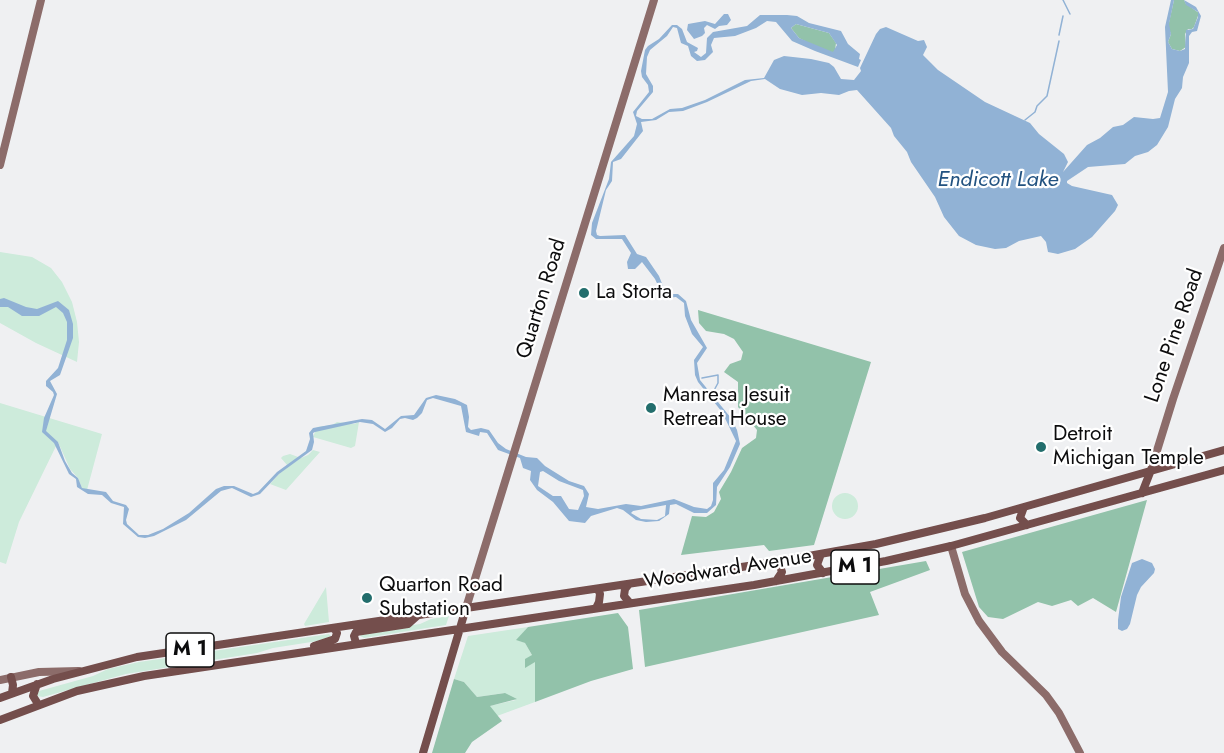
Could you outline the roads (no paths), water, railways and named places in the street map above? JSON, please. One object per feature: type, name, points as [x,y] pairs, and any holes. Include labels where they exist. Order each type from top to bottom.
[{"type":"main road","name":"Woodward Avenue","points":[[629,584],[775,562],[891,541],[985,518],[1224,450]]},
{"type":"main road","name":"Woodward Avenue","points":[[299,652],[823,573],[951,546],[1224,470]]},
{"type":"main road","points":[[1142,493],[1152,471]]},
{"type":"main road","points":[[1024,507],[1020,518],[1027,525]]},
{"type":"main road","points":[[985,518],[991,528],[988,536]]},
{"type":"main road","points":[[821,554],[817,565],[823,573]]},
{"type":"main road","points":[[775,562],[780,566],[782,572],[776,581]]},
{"type":"main road","points":[[629,584],[624,596],[630,603]]},
{"type":"main road","name":"M 1","points":[[0,698],[83,670],[137,657],[629,584]]},
{"type":"main road","points":[[596,608],[600,594],[597,589]]},
{"type":"main road","points":[[423,753],[466,608]]},
{"type":"main road","points":[[356,643],[354,636],[356,632],[408,624],[417,616]]},
{"type":"main road","points":[[299,652],[336,639],[334,628]]},
{"type":"main road","name":"M 1","points":[[0,720],[39,704],[112,682],[299,652]]},
{"type":"main road","points":[[11,677],[12,693]]},
{"type":"main road","points":[[37,684],[33,696],[39,704]]},
{"type":"street","points":[[0,165],[41,0]]},
{"type":"street","name":"Quarton Road","points":[[466,608],[654,0]]},
{"type":"street","name":"Lone Pine Road","points":[[1152,471],[1173,399],[1224,248]]},
{"type":"street","points":[[951,546],[965,594],[979,621],[998,646],[1046,695],[1059,713],[1080,753]]},
{"type":"street","points":[[0,680],[54,671],[83,670]]},
{"type":"water","name":"Endicott Lake","points":[[1171,0],[1174,0],[1169,24],[1171,34],[1168,42],[1172,49],[1180,51],[1185,49],[1186,30],[1193,29],[1198,17],[1198,12],[1186,5],[1184,0],[1196,7],[1201,16],[1197,31],[1192,32],[1189,36],[1189,63],[1183,77],[1182,88],[1175,99],[1168,127],[1157,145],[1148,152],[1135,156],[1125,164],[1088,167],[1067,181],[1072,186],[1112,195],[1118,205],[1092,237],[1075,249],[1058,254],[1048,252],[1046,242],[1041,236],[1019,241],[1006,248],[995,249],[976,245],[959,236],[944,217],[935,197],[891,128],[857,90],[839,95],[821,93],[802,95],[780,89],[765,79],[751,81],[683,111],[669,112],[656,120],[641,122],[643,131],[621,159],[613,162],[612,181],[606,190],[596,231],[600,236],[625,235],[637,254],[646,257],[659,276],[665,291],[669,294],[678,294],[686,301],[691,320],[707,348],[697,363],[700,380],[731,418],[740,444],[730,467],[717,487],[716,505],[707,513],[694,513],[676,504],[670,505],[669,514],[659,521],[636,520],[617,508],[591,516],[585,523],[569,521],[553,502],[537,490],[530,480],[531,471],[523,468],[520,458],[498,450],[487,433],[480,432],[479,436],[466,432],[461,406],[433,398],[427,400],[422,413],[417,418],[400,419],[385,432],[373,424],[360,422],[315,432],[313,433],[312,450],[279,474],[260,494],[251,497],[232,488],[221,491],[186,520],[154,536],[138,537],[123,524],[124,507],[111,503],[102,495],[88,494],[77,487],[76,479],[69,474],[54,443],[42,432],[44,418],[54,395],[46,386],[46,381],[58,368],[67,340],[67,322],[63,313],[56,307],[39,316],[22,316],[8,307],[0,307],[0,299],[4,298],[37,309],[58,301],[69,310],[73,324],[73,338],[60,375],[50,381],[57,394],[46,431],[58,442],[65,461],[78,478],[82,488],[106,492],[113,501],[126,505],[129,509],[127,524],[139,535],[148,535],[163,529],[189,513],[216,489],[224,486],[234,486],[253,494],[258,492],[277,472],[306,451],[310,439],[309,433],[313,428],[362,419],[372,420],[385,429],[401,416],[414,415],[426,398],[436,395],[455,399],[467,405],[468,427],[471,430],[481,428],[489,430],[498,443],[506,449],[526,457],[537,458],[545,466],[569,481],[584,486],[589,494],[586,507],[598,509],[626,504],[641,506],[674,499],[694,507],[707,509],[713,500],[713,483],[724,470],[736,441],[722,412],[695,375],[694,360],[703,347],[692,334],[685,316],[684,303],[676,297],[667,298],[662,294],[655,279],[642,262],[635,269],[628,269],[627,262],[631,253],[622,239],[596,239],[591,235],[592,223],[609,179],[611,162],[634,136],[637,124],[633,112],[649,92],[641,71],[645,50],[648,46],[659,39],[672,25],[677,25],[682,29],[687,42],[698,48],[694,52],[701,57],[706,53],[707,38],[713,32],[747,26],[760,15],[787,15],[797,16],[809,23],[841,31],[848,44],[860,54],[859,59],[861,60],[858,67],[815,51],[792,41],[776,22],[767,21],[735,36],[714,38],[711,45],[713,52],[705,60],[697,61],[691,56],[688,46],[681,43],[677,28],[673,27],[667,36],[650,50],[647,57],[646,74],[653,86],[653,92],[637,111],[636,116],[642,119],[652,119],[670,109],[682,108],[705,100],[745,80],[764,78],[774,60],[784,56],[829,63],[841,79],[854,80],[861,71],[860,68],[876,34],[880,29],[886,27],[918,41],[924,40],[927,47],[923,55],[938,70],[985,102],[1030,123],[1039,134],[1064,154],[1068,162],[1063,172],[1087,145],[1113,127],[1123,125],[1134,117],[1160,118],[1168,92],[1165,27]],"holes":[[[796,24],[829,33],[837,45],[833,52],[799,38],[791,28]],[[543,471],[559,481],[583,490],[584,496],[578,510],[569,509],[561,496],[553,496],[538,486],[540,472]],[[666,505],[665,516],[657,520],[641,519],[631,513]]]},
{"type":"water","points":[[724,14],[728,14],[731,20],[727,25],[715,29],[707,25],[702,36],[694,39],[687,30],[688,24],[705,21],[715,24]]},
{"type":"water","points":[[1142,559],[1152,563],[1154,573],[1141,587],[1130,624],[1122,631],[1118,629],[1121,597],[1132,563]]},
{"type":"waterway","points":[[1063,0],[1070,14]]},
{"type":"waterway","points":[[1059,35],[1063,16]]},
{"type":"waterway","points":[[1025,120],[1035,112],[1037,106],[1047,96],[1059,41]]},
{"type":"waterway","points":[[702,378],[718,375],[718,383],[712,394]]},
{"type":"place","name":"La Storta","points":[[584,293]]},
{"type":"place","name":"Manresa Jesuit Retreat House","points":[[651,408]]},
{"type":"place","name":"Detroit Michigan Temple","points":[[1041,447]]},
{"type":"place","name":"Quarton Road Substation","points":[[367,598]]}]
